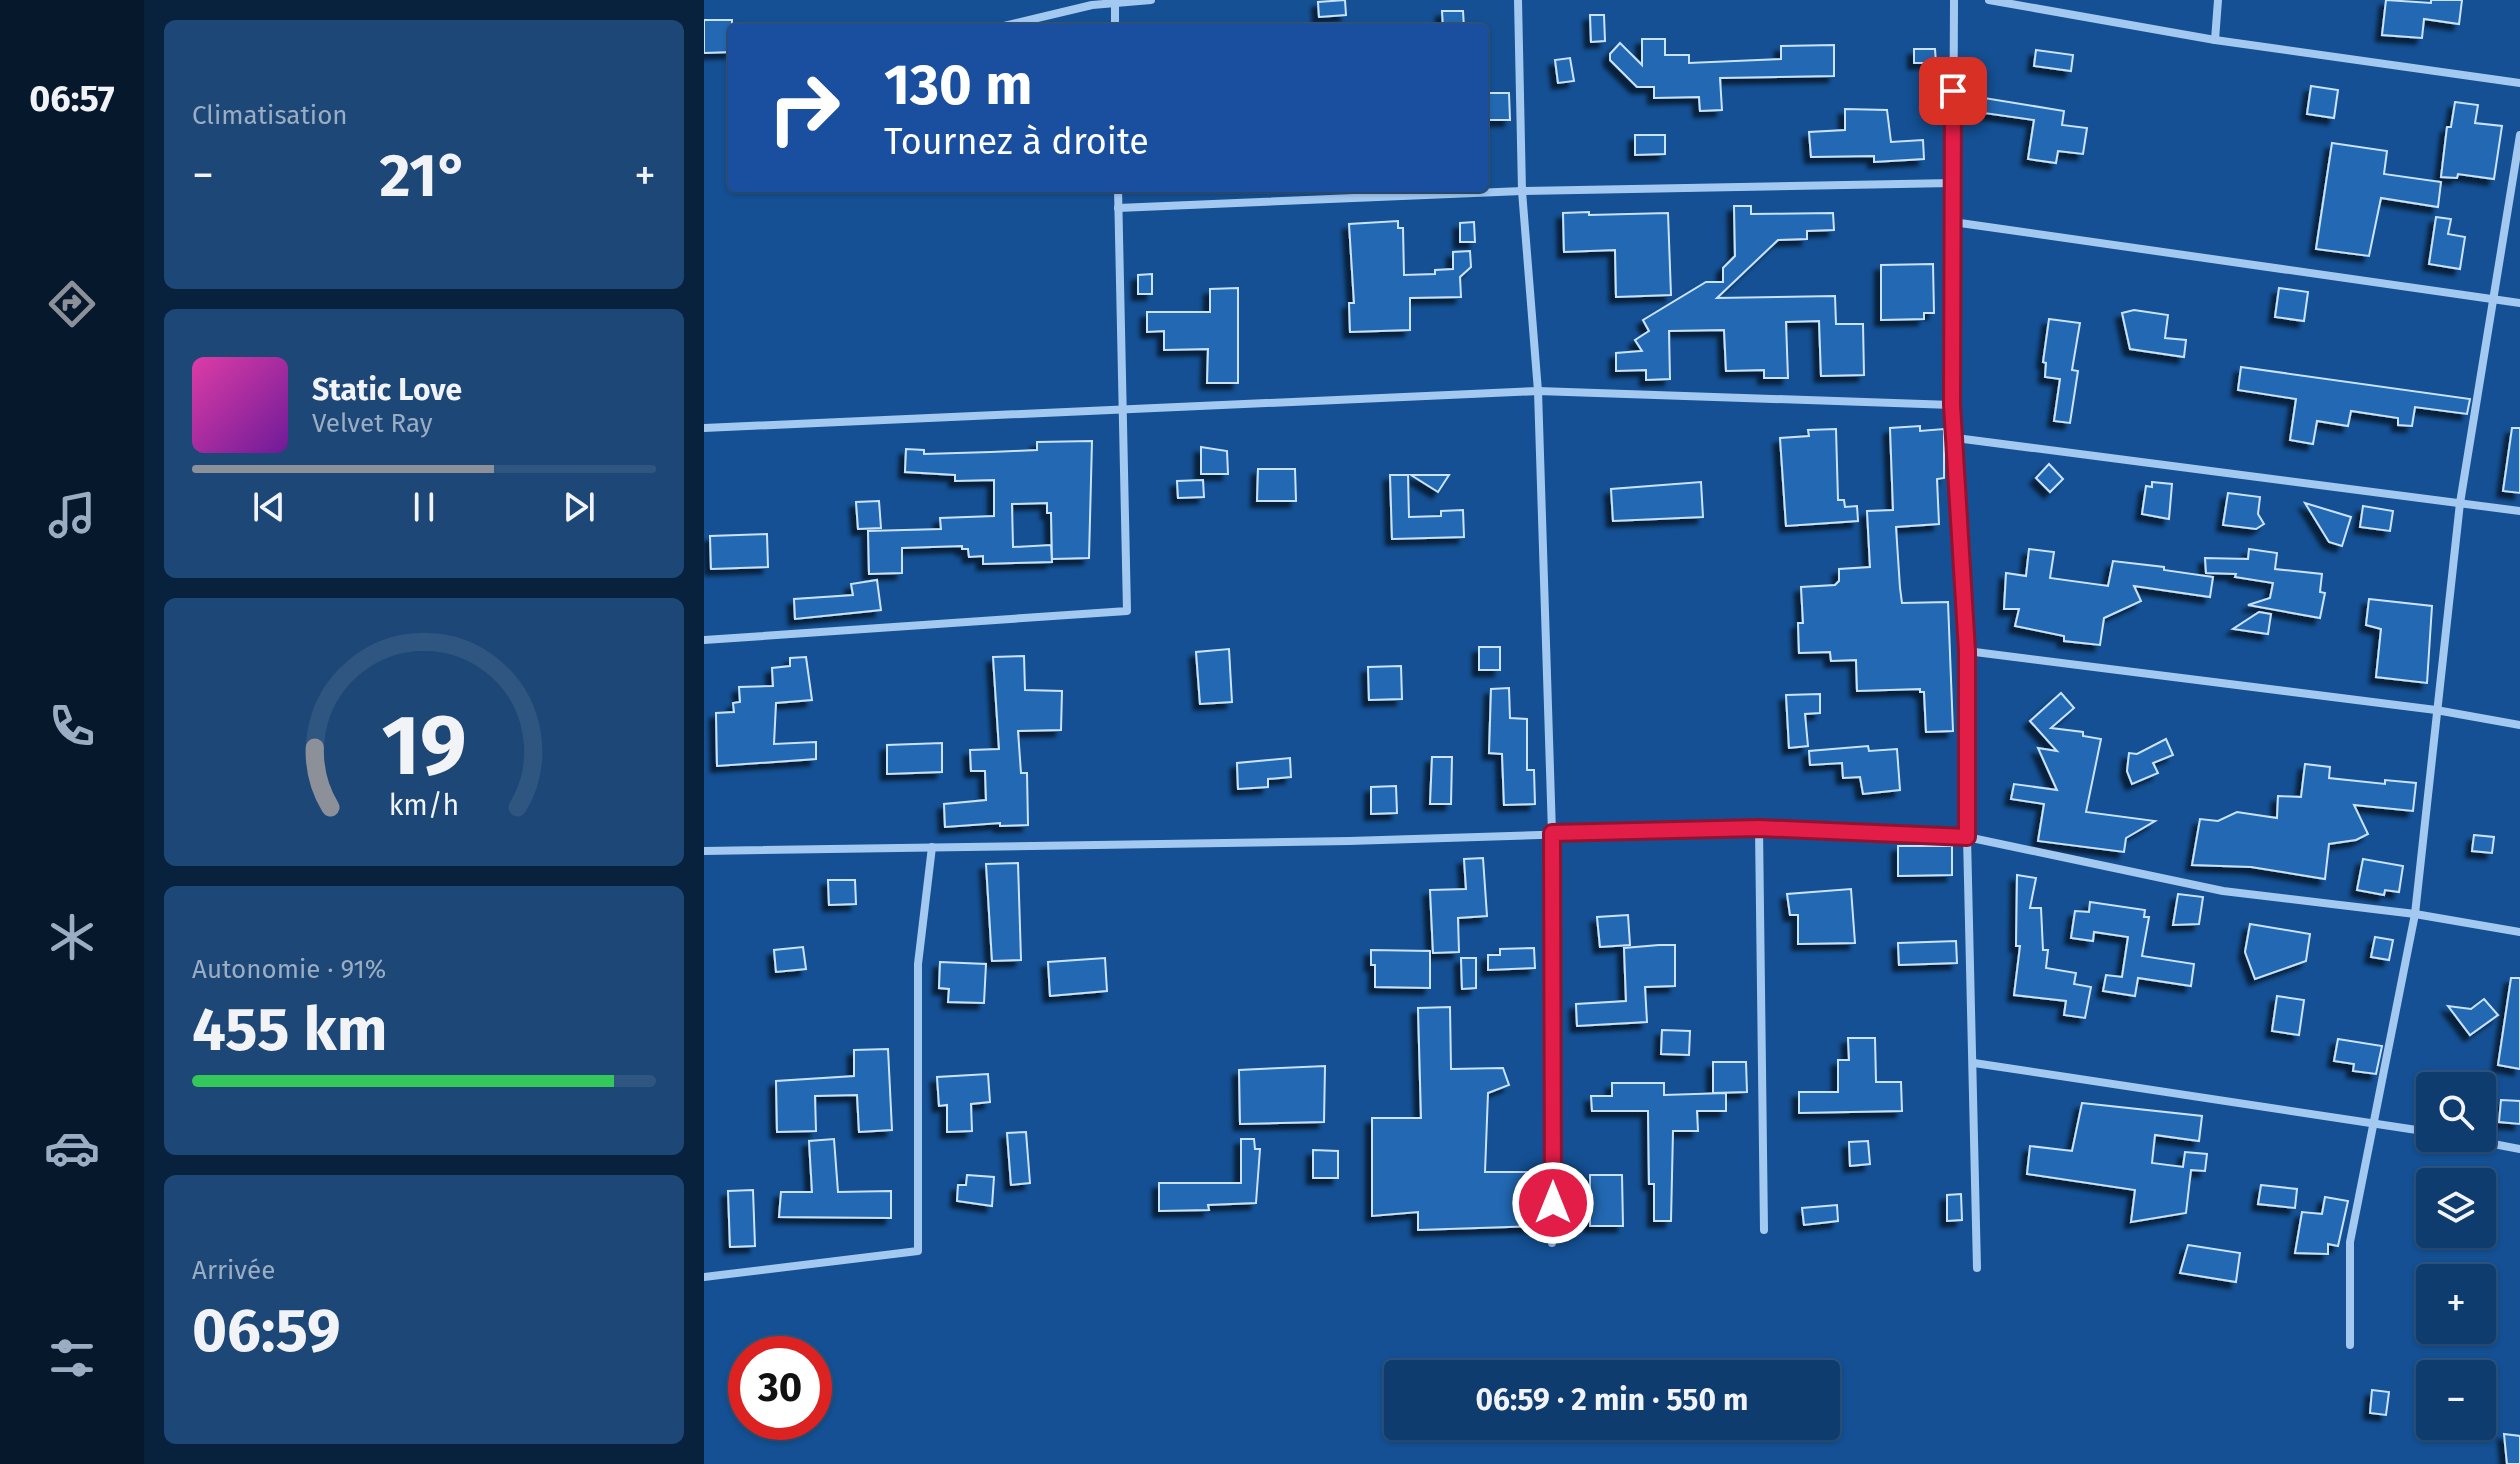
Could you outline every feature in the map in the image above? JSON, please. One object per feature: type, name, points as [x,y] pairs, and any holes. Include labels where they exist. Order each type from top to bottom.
[{"type":"street","points":[[1013,24],[1115,1],[1151,0]]},
{"type":"street","points":[[1518,0],[1522,191],[1538,391],[1552,833],[1552,1243]]},
{"type":"street","points":[[1954,0],[1952,405],[1967,651],[1967,837],[1977,1268]]},
{"type":"street","points":[[1989,0],[2215,40],[2520,83]]},
{"type":"street","points":[[2215,40],[2218,0]]},
{"type":"street","points":[[1115,1],[1115,24]]},
{"type":"street","points":[[2350,1345],[2350,1242],[2415,914],[2460,503],[2520,135]]},
{"type":"street","points":[[1118,208],[1522,191],[1953,183]]},
{"type":"street","points":[[704,640],[1127,611],[1118,192]]},
{"type":"street","points":[[1953,222],[2520,303]]},
{"type":"street","points":[[704,428],[1538,391],[1952,405]]},
{"type":"street","points":[[1956,438],[2520,511]]},
{"type":"street","points":[[1967,651],[2436,710],[2520,725]]},
{"type":"street","points":[[1759,828],[1764,1230]]},
{"type":"street","points":[[704,851],[1349,841],[1759,828],[1967,837],[2223,891],[2415,914],[2520,932]]},
{"type":"street","points":[[704,1277],[918,1251],[918,964],[932,847]]},
{"type":"street","points":[[1974,1063],[2416,1129]]},
{"type":"street","points":[[2496,1144],[2520,1149]]},
{"type":"building","points":[[1345,0],[1346,15],[1319,17],[1318,2]]},
{"type":"building","points":[[2386,0],[2431,3],[2431,0],[2462,0],[2459,24],[2424,19],[2422,38],[2382,35]]},
{"type":"building","points":[[1442,11],[1463,11],[1464,24],[1443,24]]},
{"type":"building","points":[[1590,15],[1604,15],[1605,41],[1591,42]]},
{"type":"building","points":[[704,20],[732,20],[732,24],[728,24],[728,52],[704,53]]},
{"type":"building","points":[[1642,39],[1665,39],[1665,55],[1689,55],[1689,63],[1781,59],[1781,46],[1834,45],[1834,76],[1720,78],[1722,110],[1700,111],[1699,97],[1654,98],[1654,87],[1637,87],[1610,60],[1610,54],[1620,43],[1642,65]]},
{"type":"building","points":[[1914,49],[1935,49],[1936,63],[1914,63]]},
{"type":"building","points":[[2036,50],[2073,55],[2071,71],[2034,66]]},
{"type":"building","points":[[1570,58],[1574,81],[1558,83],[1555,60]]},
{"type":"building","points":[[2311,86],[2338,90],[2334,118],[2307,114]]},
{"type":"building","points":[[1488,93],[1509,93],[1510,120],[1488,120]]},
{"type":"building","points":[[1978,97],[2064,111],[2062,125],[2087,128],[2083,154],[2058,151],[2056,163],[2028,159],[2034,120],[1977,112]]},
{"type":"building","points":[[2455,102],[2478,105],[2475,123],[2502,126],[2494,179],[2458,174],[2457,178],[2441,177],[2447,127],[2451,127]]},
{"type":"building","points":[[1845,109],[1887,110],[1891,142],[1923,140],[1924,159],[1874,162],[1874,156],[1811,157],[1809,132],[1845,130]]},
{"type":"building","points":[[1635,135],[1665,135],[1665,154],[1635,155]]},
{"type":"building","points":[[2332,143],[2387,151],[2384,174],[2441,182],[2438,207],[2381,198],[2369,256],[2316,249]]},
{"type":"building","points":[[1734,206],[1751,206],[1751,214],[1833,213],[1834,230],[1807,231],[1807,239],[1778,240],[1717,298],[1835,296],[1836,324],[1863,324],[1864,375],[1821,376],[1819,321],[1786,322],[1788,378],[1764,378],[1764,370],[1726,371],[1724,330],[1669,331],[1670,379],[1646,380],[1646,370],[1616,371],[1616,353],[1642,351],[1635,340],[1649,331],[1643,320],[1706,282],[1723,282],[1723,268],[1735,256]]},
{"type":"building","points":[[1589,212],[1589,215],[1668,213],[1671,295],[1616,297],[1615,250],[1564,252],[1563,213]]},
{"type":"building","points":[[2436,217],[2451,219],[2448,234],[2465,237],[2460,269],[2429,264]]},
{"type":"building","points":[[1398,221],[1398,228],[1403,228],[1404,275],[1435,274],[1435,270],[1453,269],[1453,252],[1470,251],[1471,267],[1460,277],[1461,297],[1410,298],[1410,330],[1350,332],[1349,303],[1354,303],[1349,224]]},
{"type":"building","points":[[1474,222],[1475,242],[1460,242],[1460,223]]},
{"type":"building","points":[[1933,264],[1934,313],[1924,313],[1924,319],[1881,320],[1881,265]]},
{"type":"building","points":[[1152,274],[1152,294],[1138,294],[1138,275]]},
{"type":"building","points":[[1238,288],[1238,383],[1207,383],[1208,349],[1164,350],[1164,331],[1147,332],[1147,312],[1210,312],[1210,289]]},
{"type":"building","points":[[2279,288],[2308,292],[2304,321],[2275,317]]},
{"type":"building","points":[[2134,310],[2168,315],[2165,338],[2186,340],[2184,357],[2130,349],[2122,313]]},
{"type":"building","points":[[2049,319],[2080,323],[2072,370],[2078,371],[2070,423],[2054,421],[2060,379],[2045,377],[2046,363],[2043,362]]},
{"type":"building","points":[[2241,367],[2470,399],[2467,414],[2415,407],[2412,426],[2398,425],[2398,418],[2351,411],[2348,426],[2317,421],[2313,444],[2290,440],[2296,399],[2238,390]]},
{"type":"building","points":[[1920,426],[1920,431],[1944,429],[1944,478],[1937,479],[1939,524],[1896,527],[1900,588],[1902,603],[1948,602],[1953,731],[1926,732],[1924,692],[1920,689],[1857,691],[1856,660],[1831,661],[1830,652],[1799,653],[1798,623],[1803,623],[1801,587],[1835,585],[1839,581],[1839,569],[1870,567],[1867,511],[1893,510],[1890,428]]},
{"type":"building","points":[[2512,428],[2520,428],[2520,493],[2503,491]]},
{"type":"building","points":[[1836,429],[1838,500],[1844,500],[1845,507],[1857,506],[1858,521],[1786,526],[1780,438],[1809,436],[1808,430]]},
{"type":"building","points":[[1092,441],[1089,558],[1052,559],[1051,513],[1047,513],[1047,503],[1012,504],[1013,547],[1051,545],[1052,562],[983,564],[983,556],[969,557],[968,549],[962,549],[962,546],[902,548],[902,573],[869,574],[868,531],[941,529],[940,518],[994,516],[994,480],[955,481],[955,475],[905,472],[906,449],[924,450],[924,454],[991,452],[1037,450],[1037,442]]},
{"type":"building","points":[[1201,447],[1227,451],[1228,474],[1201,474]]},
{"type":"building","points":[[2049,464],[2063,479],[2050,492],[2036,478]]},
{"type":"building","points":[[1258,469],[1295,469],[1296,501],[1257,501]]},
{"type":"building","points":[[1390,475],[1408,475],[1409,517],[1441,516],[1441,511],[1463,510],[1464,537],[1392,539]]},
{"type":"building","points":[[1411,475],[1449,475],[1438,492]]},
{"type":"building","points":[[1203,480],[1204,497],[1178,498],[1177,481]]},
{"type":"building","points":[[1701,482],[1703,517],[1613,521],[1611,489]]},
{"type":"building","points":[[2152,482],[2172,484],[2169,519],[2142,514],[2146,486],[2152,487]]},
{"type":"building","points":[[2228,493],[2260,497],[2258,514],[2264,524],[2256,529],[2223,525]]},
{"type":"building","points":[[879,501],[881,528],[858,529],[856,502]]},
{"type":"building","points":[[2305,503],[2351,517],[2342,546],[2329,542]]},
{"type":"building","points":[[2363,506],[2393,511],[2390,531],[2360,527]]},
{"type":"building","points":[[767,534],[768,567],[711,569],[710,536]]},
{"type":"building","points":[[2029,549],[2054,552],[2050,578],[2108,586],[2113,561],[2164,567],[2164,570],[2213,577],[2210,597],[2134,586],[2141,601],[2104,618],[2100,645],[2064,641],[2064,636],[2015,626],[2019,609],[2004,609],[2006,573],[2026,576]]},
{"type":"building","points":[[2249,549],[2277,553],[2275,569],[2322,574],[2320,592],[2325,593],[2320,618],[2248,605],[2270,598],[2273,583],[2235,577],[2236,574],[2206,573],[2205,558],[2248,559]]},
{"type":"building","points":[[877,580],[881,610],[795,619],[794,599],[853,595],[851,584]]},
{"type":"building","points":[[2369,599],[2432,606],[2427,683],[2376,677],[2381,629],[2366,625]]},
{"type":"building","points":[[2259,612],[2271,614],[2268,634],[2233,629]]},
{"type":"building","points":[[1479,647],[1500,647],[1500,670],[1479,670]]},
{"type":"building","points":[[1229,649],[1232,702],[1200,704],[1196,652]]},
{"type":"building","points":[[1024,656],[1025,690],[1062,691],[1061,730],[1018,731],[1021,773],[1027,773],[1028,825],[1000,826],[1000,823],[945,827],[944,804],[986,800],[985,771],[971,771],[970,750],[999,749],[993,657]]},
{"type":"building","points":[[806,657],[812,700],[776,703],[774,744],[816,742],[816,759],[717,766],[716,713],[734,712],[733,703],[740,702],[739,687],[773,686],[772,668],[790,666],[790,658]]},
{"type":"building","points":[[1401,666],[1402,699],[1369,700],[1368,667]]},
{"type":"building","points":[[1509,688],[1510,718],[1527,719],[1527,770],[1534,770],[1535,804],[1504,805],[1502,754],[1489,753],[1491,689]]},
{"type":"building","points":[[2061,693],[2074,708],[2051,728],[2083,732],[2083,736],[2101,739],[2086,812],[2155,821],[2126,838],[2124,852],[2038,841],[2044,804],[2011,799],[2014,784],[2057,790],[2038,748],[2057,751],[2030,721]]},
{"type":"building","points":[[1820,694],[1820,713],[1805,714],[1808,746],[1789,748],[1786,695]]},
{"type":"building","points":[[2166,739],[2173,755],[2153,763],[2158,773],[2132,784],[2127,771],[2129,753],[2137,754]]},
{"type":"building","points":[[942,743],[942,772],[887,774],[887,745]]},
{"type":"building","points":[[1868,746],[1869,751],[1897,749],[1900,790],[1863,794],[1860,777],[1843,778],[1842,763],[1810,765],[1809,751]]},
{"type":"building","points":[[1432,757],[1452,757],[1451,804],[1430,804]]},
{"type":"building","points":[[1290,758],[1291,777],[1268,779],[1268,787],[1238,789],[1237,763]]},
{"type":"building","points":[[2305,764],[2330,767],[2329,778],[2385,784],[2385,780],[2416,783],[2413,811],[2354,805],[2368,834],[2356,840],[2329,844],[2325,879],[2251,867],[2192,865],[2200,819],[2218,821],[2237,812],[2277,818],[2278,796],[2301,797]]},
{"type":"building","points":[[1396,786],[1397,813],[1371,814],[1371,787]]},
{"type":"building","points":[[2474,835],[2494,837],[2492,853],[2472,851]]},
{"type":"building","points":[[1898,846],[1952,846],[1952,875],[1898,876]]},
{"type":"building","points":[[1483,858],[1487,916],[1458,918],[1459,952],[1433,953],[1430,890],[1466,889],[1464,859]]},
{"type":"building","points":[[2363,859],[2403,866],[2399,892],[2385,890],[2384,895],[2357,890]]},
{"type":"building","points":[[1018,863],[1021,960],[992,961],[986,864]]},
{"type":"building","points":[[2017,875],[2036,878],[2030,908],[2041,908],[2043,950],[2048,950],[2046,968],[2076,973],[2074,984],[2091,987],[2085,1018],[2064,1015],[2066,1001],[2014,995],[2020,946],[2016,946]]},
{"type":"building","points":[[828,880],[855,880],[856,904],[829,905]]},
{"type":"building","points":[[1851,889],[1855,943],[1798,944],[1798,915],[1790,915],[1787,894]]},
{"type":"building","points":[[2178,894],[2203,897],[2199,924],[2173,925]]},
{"type":"building","points":[[2090,902],[2145,910],[2144,917],[2149,917],[2142,956],[2194,964],[2191,986],[2138,978],[2135,996],[2103,991],[2106,975],[2122,977],[2128,937],[2094,932],[2093,941],[2071,938],[2075,911],[2089,912]]},
{"type":"building","points":[[1628,915],[1630,945],[1600,947],[1597,917]]},
{"type":"building","points":[[2250,924],[2310,934],[2306,961],[2255,979],[2245,952]]},
{"type":"building","points":[[2375,937],[2393,940],[2389,960],[2371,957]]},
{"type":"building","points":[[1956,941],[1957,963],[1899,965],[1898,943]]},
{"type":"building","points":[[1675,945],[1675,986],[1645,987],[1647,1022],[1577,1026],[1576,1004],[1626,1001],[1624,948]]},
{"type":"building","points":[[803,947],[806,969],[776,972],[774,950]]},
{"type":"building","points":[[1534,948],[1535,968],[1488,970],[1488,955],[1500,955],[1500,949]]},
{"type":"building","points":[[1371,950],[1430,951],[1430,988],[1375,987]]},
{"type":"building","points":[[1105,958],[1107,991],[1050,996],[1048,962]]},
{"type":"building","points":[[1461,958],[1476,958],[1476,988],[1462,989]]},
{"type":"building","points":[[940,962],[986,964],[984,1003],[948,1002],[949,989],[939,988]]},
{"type":"building","points":[[2511,978],[2520,978],[2520,1069],[2498,1065]]},
{"type":"building","points":[[2277,996],[2304,1000],[2299,1035],[2272,1031]]},
{"type":"building","points":[[2484,999],[2498,1015],[2470,1035],[2448,1006],[2471,1009]]},
{"type":"building","points":[[1450,1007],[1451,1069],[1503,1068],[1509,1085],[1488,1093],[1485,1172],[1539,1172],[1539,1226],[1418,1230],[1418,1212],[1372,1216],[1372,1118],[1421,1118],[1418,1008]]},
{"type":"building","points":[[1662,1030],[1690,1031],[1689,1055],[1661,1054]]},
{"type":"building","points":[[1848,1038],[1875,1038],[1876,1082],[1901,1082],[1902,1111],[1799,1113],[1799,1092],[1838,1092],[1838,1060],[1849,1060]]},
{"type":"building","points":[[2338,1039],[2382,1046],[2376,1074],[2353,1071],[2354,1064],[2334,1061]]},
{"type":"building","points":[[888,1049],[892,1130],[859,1132],[857,1095],[815,1096],[816,1131],[777,1132],[776,1081],[854,1076],[854,1050]]},
{"type":"building","points":[[1713,1062],[1746,1062],[1747,1092],[1713,1093]]},
{"type":"building","points":[[1325,1066],[1324,1122],[1240,1124],[1239,1070]]},
{"type":"building","points":[[988,1074],[990,1102],[971,1104],[972,1131],[947,1132],[947,1105],[939,1106],[937,1077]]},
{"type":"building","points":[[1612,1083],[1664,1083],[1664,1095],[1726,1093],[1726,1111],[1697,1111],[1698,1131],[1673,1131],[1671,1221],[1654,1221],[1654,1184],[1649,1184],[1648,1111],[1592,1111],[1591,1096],[1612,1096]]},
{"type":"building","points":[[2501,1100],[2520,1101],[2520,1124],[2499,1122]]},
{"type":"building","points":[[2082,1103],[2202,1116],[2199,1141],[2155,1135],[2152,1163],[2183,1167],[2185,1152],[2207,1154],[2205,1171],[2191,1170],[2186,1213],[2131,1222],[2135,1190],[2027,1174],[2030,1146],[2072,1151]]},
{"type":"building","points":[[1026,1132],[1030,1183],[1011,1185],[1007,1133]]},
{"type":"building","points":[[834,1139],[838,1192],[891,1191],[891,1218],[779,1217],[781,1192],[812,1192],[809,1141]]},
{"type":"building","points":[[1241,1139],[1254,1139],[1255,1149],[1260,1149],[1256,1203],[1208,1205],[1209,1210],[1159,1211],[1159,1183],[1241,1183]]},
{"type":"building","points":[[1868,1141],[1870,1164],[1850,1166],[1849,1142]]},
{"type":"building","points":[[1313,1150],[1338,1151],[1338,1178],[1313,1178]]},
{"type":"building","points":[[967,1175],[994,1177],[992,1206],[957,1201],[958,1185],[966,1185]]},
{"type":"building","points":[[1590,1175],[1622,1175],[1623,1226],[1590,1226]]},
{"type":"building","points":[[2261,1185],[2297,1189],[2295,1208],[2258,1204]]},
{"type":"building","points":[[753,1190],[755,1246],[730,1247],[728,1191]]},
{"type":"building","points":[[1961,1194],[1962,1220],[1947,1221],[1947,1195]]},
{"type":"building","points":[[2325,1197],[2348,1201],[2338,1246],[2328,1244],[2328,1254],[2295,1253],[2302,1212],[2322,1214]]},
{"type":"building","points":[[1837,1205],[1838,1221],[1804,1225],[1802,1208]]},
{"type":"building","points":[[2188,1245],[2240,1253],[2236,1282],[2180,1273]]},
{"type":"building","points":[[2372,1390],[2389,1392],[2386,1415],[2370,1413]]},
{"type":"building","points":[[2504,1434],[2520,1436],[2520,1464],[2507,1464]]},
{"type":"route","points":[[1553,1203],[1552,833],[1759,828],[1967,837],[1967,651],[1952,405],[1953,91]]}]
